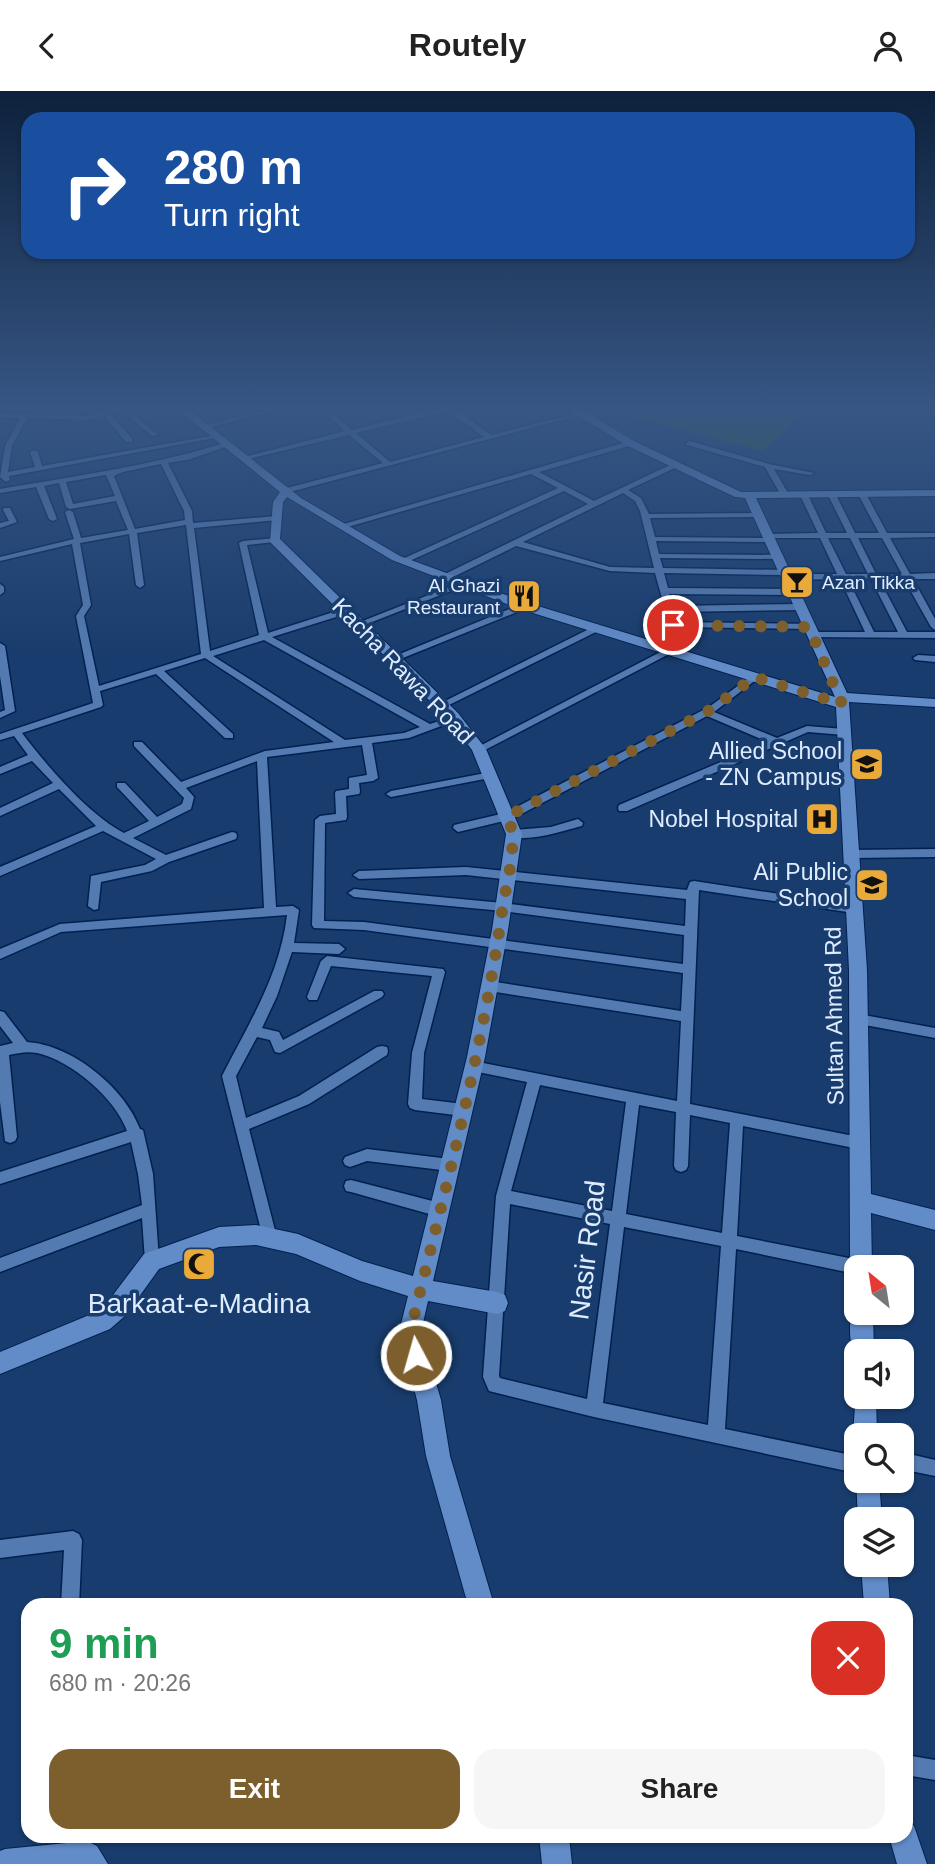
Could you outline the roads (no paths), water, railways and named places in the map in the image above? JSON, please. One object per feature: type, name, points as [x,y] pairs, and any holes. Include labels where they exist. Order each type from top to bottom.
[{"type":"street","points":[[42,491],[53,519]]},
{"type":"street","points":[[65,491],[70,507],[118,498]]},
{"type":"street","points":[[115,491],[129,531],[134,536],[140,585]]},
{"type":"street","points":[[178,491],[188,511],[206,655]]},
{"type":"street","points":[[429,729],[264,636],[243,544],[274,540],[278,502],[286,491],[402,561],[524,606],[754,677],[842,701],[935,703]]},
{"type":"street","points":[[341,526],[463,491]]},
{"type":"street","points":[[402,561],[558,491]]},
{"type":"street","points":[[566,491],[594,504]]},
{"type":"street","points":[[444,578],[621,491]]},
{"type":"street","points":[[624,491],[638,500],[645,516],[675,626],[935,635]]},
{"type":"street","points":[[730,491],[739,495],[935,493]]},
{"type":"street","points":[[783,491],[785,495]]},
{"type":"street","points":[[862,494],[935,627]]},
{"type":"street","points":[[749,495],[842,701]]},
{"type":"street","points":[[804,495],[870,634]]},
{"type":"street","points":[[832,495],[903,634]]},
{"type":"street","points":[[0,526],[13,522],[7,510]]},
{"type":"street","points":[[0,737],[97,706],[80,616],[87,605],[77,540],[69,512]]},
{"type":"street","points":[[645,516],[758,515]]},
{"type":"street","points":[[0,559],[77,540],[129,531],[277,518]]},
{"type":"street","points":[[651,539],[935,535]]},
{"type":"street","name":"Kacha Rawa Road","points":[[274,540],[455,719],[479,749],[511,825]]},
{"type":"street","points":[[516,543],[610,569],[785,575],[935,576]]},
{"type":"street","points":[[656,556],[777,557]]},
{"type":"street","points":[[359,624],[462,585]]},
{"type":"street","points":[[664,591],[793,592]]},
{"type":"street","points":[[395,658],[524,606]]},
{"type":"street","points":[[669,609],[800,607]]},
{"type":"street","points":[[95,690],[346,611]]},
{"type":"street","points":[[442,705],[597,628]]},
{"type":"street","points":[[479,749],[670,650]]},
{"type":"street","points":[[0,651],[3,687],[10,711],[0,715]]},
{"type":"street","points":[[206,655],[341,742]]},
{"type":"street","points":[[918,658],[935,659]]},
{"type":"street","points":[[157,670],[229,736]]},
{"type":"street","points":[[511,825],[706,712],[754,677]]},
{"type":"street","name":"Sultan Ahmed Rd","points":[[842,701],[858,1019],[860,1255]]},
{"type":"street","points":[[706,712],[777,742]]},
{"type":"street","points":[[179,787],[262,755],[341,742],[405,736],[455,719]]},
{"type":"street","points":[[623,808],[807,729],[844,732]]},
{"type":"street","points":[[17,733],[34,756],[103,827],[165,859]]},
{"type":"street","points":[[366,740],[373,778],[354,780],[355,792],[340,793],[342,817],[320,820],[318,924],[364,926],[689,969]]},
{"type":"street","points":[[126,837],[187,806],[189,797],[138,744]]},
{"type":"street","points":[[262,755],[270,910]]},
{"type":"street","points":[[0,771],[34,756]]},
{"type":"street","points":[[391,794],[491,775]]},
{"type":"street","points":[[0,812],[60,784]]},
{"type":"street","points":[[121,785],[156,822]]},
{"type":"street","points":[[458,828],[511,825],[551,831],[578,823]]},
{"type":"street","points":[[479,1598],[438,1456],[429,1400],[410,1332],[473,1066],[498,943],[508,876],[511,825]]},
{"type":"street","points":[[0,872],[103,827]]},
{"type":"street","points":[[94,906],[95,879],[148,868],[165,859],[232,836]]},
{"type":"street","points":[[851,854],[935,853]]},
{"type":"street","points":[[359,875],[466,871],[692,895]]},
{"type":"street","points":[[681,1166],[694,885],[854,909]]},
{"type":"street","points":[[354,893],[503,907],[691,931]]},
{"type":"street","points":[[0,954],[60,928],[270,910],[293,911],[288,947],[266,1009],[229,1076],[270,1238]]},
{"type":"street","points":[[288,947],[339,949]]},
{"type":"street","points":[[313,997],[327,961],[439,972],[418,1053],[415,1104],[463,1110]]},
{"type":"street","points":[[489,986],[687,1017]]},
{"type":"street","points":[[254,1031],[274,1036],[280,1048],[378,994]]},
{"type":"street","points":[[0,1016],[22,1045]]},
{"type":"street","points":[[858,1019],[935,1033]]},
{"type":"street","points":[[10,1137],[1,1051],[22,1045],[43,1048],[83,1070],[115,1095],[138,1134],[149,1209],[152,1261]]},
{"type":"street","points":[[242,1126],[304,1100],[382,1051]]},
{"type":"street","points":[[473,1066],[859,1143]]},
{"type":"street","points":[[535,1079],[503,1196],[491,1377],[495,1385],[844,1462]]},
{"type":"street","name":"Nasir Road","points":[[594,1409],[633,1098]]},
{"type":"street","points":[[716,1435],[737,1119]]},
{"type":"street","points":[[0,1178],[138,1134]]},
{"type":"street","points":[[350,1161],[367,1155],[450,1165]]},
{"type":"street","points":[[351,1187],[440,1210]]},
{"type":"street","points":[[503,1196],[844,1264]]},
{"type":"street","points":[[860,1201],[935,1220]]},
{"type":"street","points":[[0,1265],[149,1209]]},
{"type":"street","points":[[0,1363],[102,1321],[118,1307],[152,1261],[219,1237],[256,1235],[298,1244],[360,1271],[421,1289],[497,1303]]},
{"type":"street","points":[[914,1463],[935,1468]]},
{"type":"street","points":[[0,1549],[73,1540],[70,1598]]},
{"type":"street","points":[[875,1577],[876,1598]]},
{"type":"street","points":[[913,1766],[935,1770]]},
{"type":"street","points":[[555,1843],[558,1864]]},
{"type":"street","points":[[906,1843],[912,1864]]},
{"type":"street","points":[[5,1864],[89,1852]]},
{"type":"place","name":"Azan Tikka","points":[[797,582]]},
{"type":"place","name":"Al Ghazi Restaurant","points":[[524,596]]},
{"type":"place","name":"Allied School - ZN Campus","points":[[867,764]]},
{"type":"place","name":"Nobel Hospital","points":[[822,819]]},
{"type":"place","name":"Ali Public School","points":[[872,885]]},
{"type":"place","name":"Barkaat-e-Madina","points":[[199,1264]]}]
